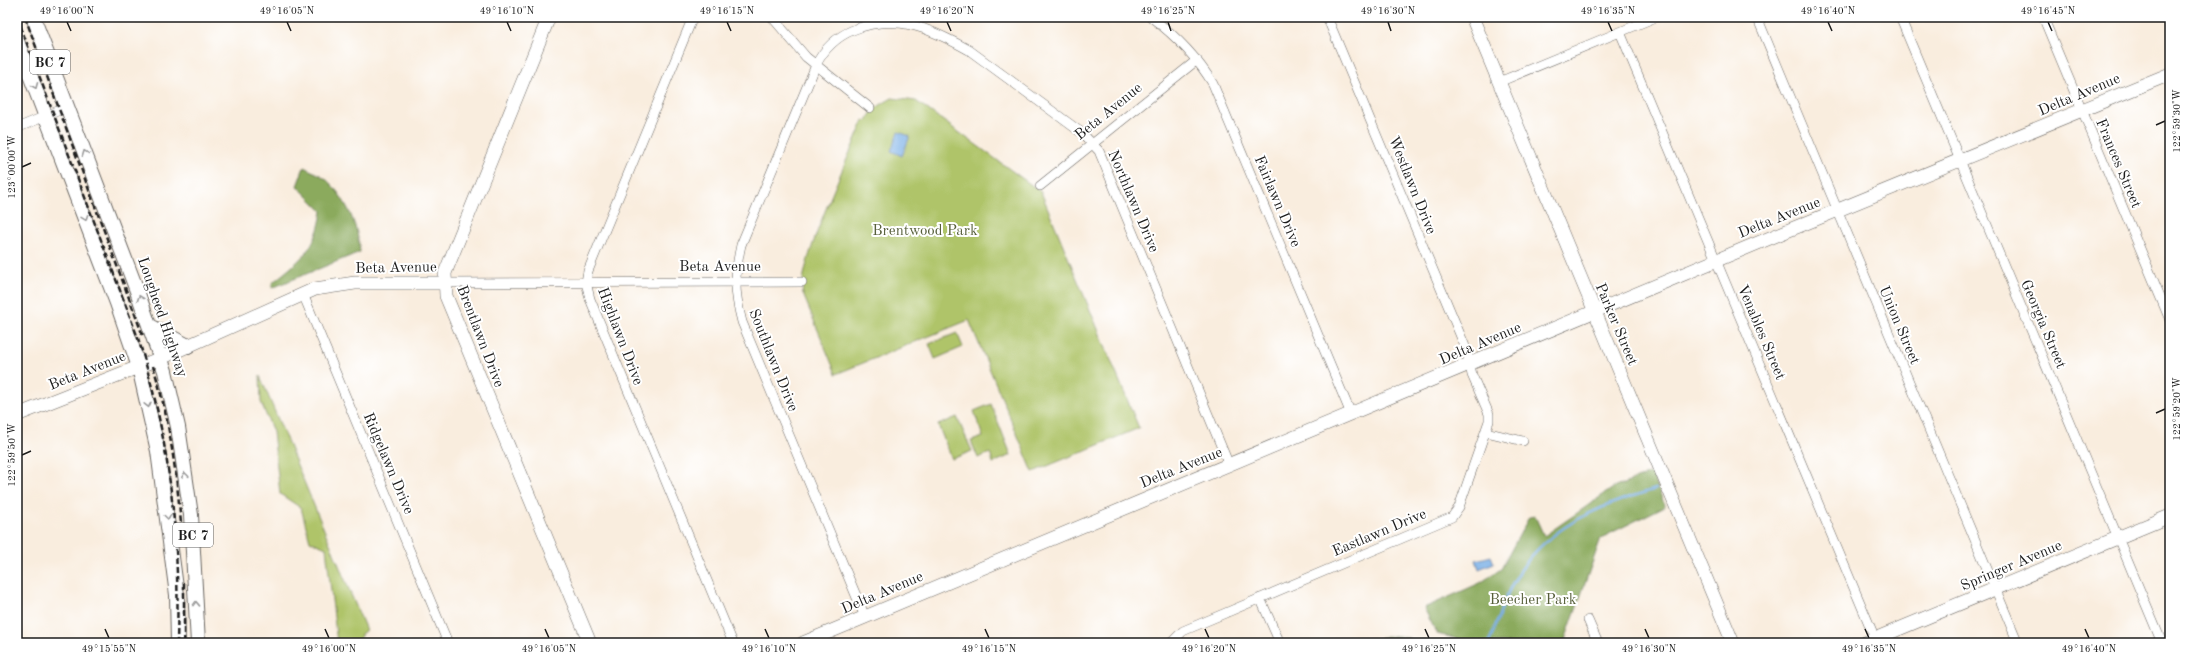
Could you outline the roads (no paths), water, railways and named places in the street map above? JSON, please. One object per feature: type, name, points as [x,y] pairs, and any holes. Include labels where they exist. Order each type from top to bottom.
[{"type":"main road","name":"Lougheed Highway","points":[[33,17],[150,326],[160,358],[178,427],[191,516],[198,643]]},
{"type":"main road","name":"BC 7","points":[[17,41],[117,303],[139,367],[158,451],[177,595],[178,643]]},
{"type":"main road","points":[[150,326],[188,346]]},
{"type":"street","name":"Brentlawn Drive","points":[[549,17],[444,273],[444,283],[449,304],[590,643]]},
{"type":"street","name":"Highlawn Drive","points":[[693,17],[588,271],[586,282],[590,299],[732,643]]},
{"type":"street","points":[[772,17],[792,42],[816,65],[870,108]]},
{"type":"street","name":"Fairlawn Drive","points":[[1151,17],[1174,35],[1197,60],[1218,95],[1351,414]]},
{"type":"street","name":"Westlawn Drive","points":[[1328,17],[1467,351],[1470,365]]},
{"type":"street","name":"Parker Street","points":[[1472,17],[1733,643]]},
{"type":"street","points":[[1499,82],[1656,17]]},
{"type":"street","name":"Union Street","points":[[1757,17],[2018,643]]},
{"type":"street","name":"Georgia Street","points":[[1900,17],[2162,643]]},
{"type":"street","name":"Frances Street","points":[[2043,17],[2170,320]]},
{"type":"street","name":"Northlawn Drive","points":[[816,65],[822,52],[833,42],[847,32],[865,25],[882,22],[899,22],[922,28],[969,50],[1082,133],[1093,143],[1102,158],[1229,465]]},
{"type":"street","name":"Venables Street","points":[[1620,32],[1717,260],[1872,642]]},
{"type":"street","name":"Beta Avenue","points":[[1040,186],[1197,60]]},
{"type":"street","name":"Southlawn Drive","points":[[816,65],[741,246],[735,282],[735,297],[742,322],[865,617]]},
{"type":"street","name":"Delta Avenue","points":[[804,643],[1470,365],[1594,311],[2170,74]]},
{"type":"street","points":[[17,128],[67,107]]},
{"type":"street","name":"Beta Avenue","points":[[17,416],[139,367],[303,294],[326,287],[355,283],[802,282]]},
{"type":"street","name":"Ridgelawn Drive","points":[[303,294],[448,643]]},
{"type":"street","name":"Eastlawn Drive","points":[[1171,643],[1182,631],[1452,516],[1459,507],[1486,432],[1489,416],[1472,375],[1470,365]]},
{"type":"street","points":[[1486,432],[1523,441]]},
{"type":"street","name":"Springer Avenue","points":[[1872,642],[2170,516]]},
{"type":"street","points":[[1260,598],[1280,643]]},
{"type":"street","points":[[1588,620],[1598,643]]},
{"type":"water","points":[[898,132],[910,136],[902,156],[891,151]]},
{"type":"water","points":[[1491,556],[1494,563],[1479,569],[1476,560]]},
{"type":"waterway","points":[[1489,643],[1510,588],[1526,562],[1541,546],[1557,532],[1594,511],[1635,495],[1656,489]]},
{"type":"railway","points":[[17,17],[138,338],[149,376],[158,413],[171,489],[177,565],[177,643]]},
{"type":"railway","points":[[25,17],[143,336]]},
{"type":"railway","points":[[153,366],[168,424],[177,483],[181,523]]},
{"type":"railway","points":[[184,581],[184,643]]},
{"type":"park label","name":"Brentwood Park","points":[[925,230]]},
{"type":"park label","name":"Beecher Park","points":[[1533,599]]}]
